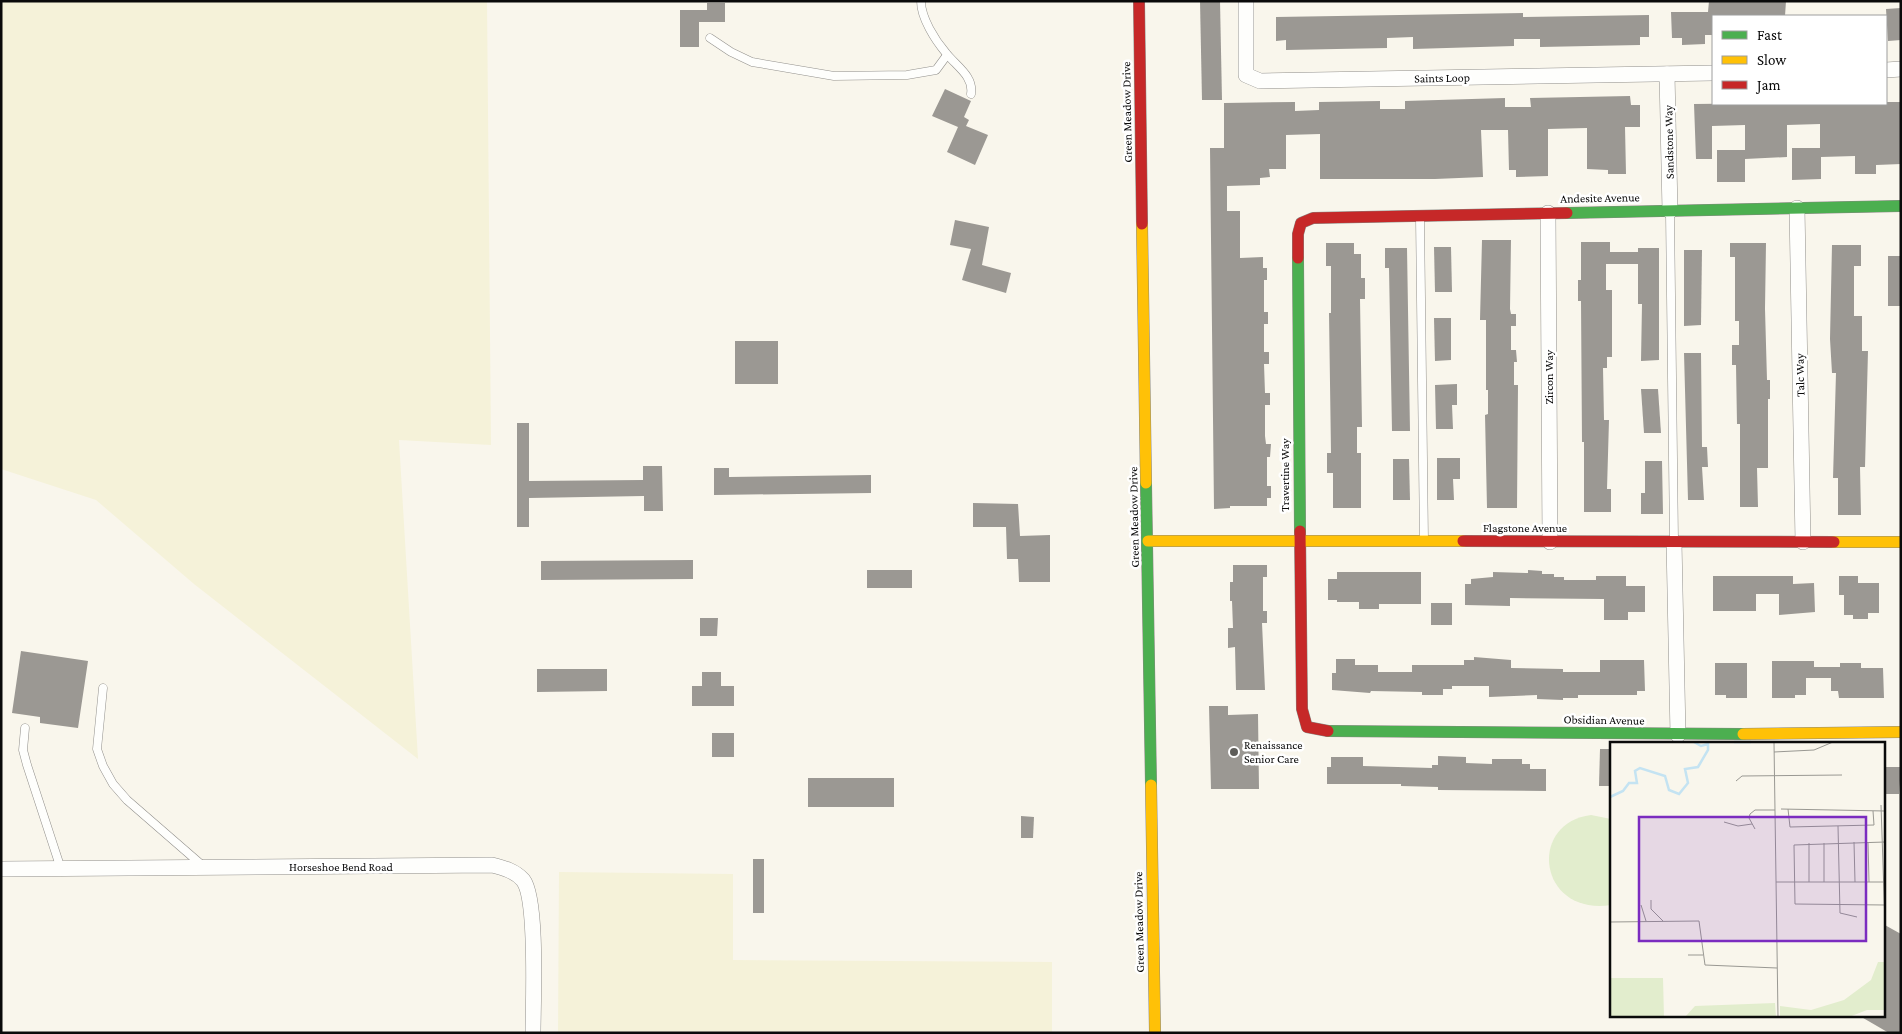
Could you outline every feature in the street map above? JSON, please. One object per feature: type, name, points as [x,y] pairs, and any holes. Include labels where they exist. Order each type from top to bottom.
[{"type":"street","name":"Green Meadow Drive","points":[[1139,1],[1155,1033]]},
{"type":"street","name":"Saints Loop","points":[[1246,1],[1246,75],[1260,81],[1712,73]]},
{"type":"street","points":[[1887,70],[1901,69]]},
{"type":"street","name":"Sandstone Way","points":[[1667,74],[1670,211]]},
{"type":"street","name":"Andesite Avenue","points":[[1301,223],[1313,218],[1901,206]]},
{"type":"street","name":"Talc Way","points":[[1797,208],[1803,542]]},
{"type":"street","name":"Zircon Way","points":[[1548,213],[1550,542]]},
{"type":"street","name":"Travertine Way","points":[[1301,223],[1298,234],[1299,540],[1302,709],[1307,727]]},
{"type":"street","name":"Flagstone Avenue","points":[[1148,541],[1901,542]]},
{"type":"street","points":[[1674,542],[1678,739]]},
{"type":"street","name":"Obsidian Avenue","points":[[1307,727],[1322,731],[1678,739],[1901,732]]},
{"type":"street","name":"Horseshoe Bend Road","points":[[1,869],[480,867],[492,865],[508,869],[523,881],[532,904],[533,1033]]},
{"type":"lane","points":[[921,1],[936,39],[947,55],[967,76],[972,87],[971,94]]},
{"type":"lane","points":[[710,38],[730,52],[752,62],[834,76],[907,75],[936,70],[947,55]]},
{"type":"lane","points":[[1670,211],[1674,542]]},
{"type":"lane","points":[[1420,216],[1424,541]]},
{"type":"lane","points":[[104,688],[97,749],[106,772],[127,800],[204,868]]},
{"type":"lane","points":[[25,728],[23,750],[27,766],[61,869]]},
{"type":"shaded area","points":[[1,1],[487,1],[491,445],[399,440],[418,759],[194,584],[96,500],[1,469]]},
{"type":"shaded area","points":[[559,872],[733,874],[733,960],[1052,962],[1052,1033],[558,1033]]},
{"type":"green space","points":[[1591,815],[1610,819],[1610,905],[1587,905],[1568,897],[1556,883],[1550,867],[1550,850],[1557,834],[1570,822]]},
{"type":"building","points":[[1200,1],[1220,1],[1222,100],[1202,100]]},
{"type":"building","points":[[1709,1],[1786,1],[1785,15],[1712,15],[1712,35],[1705,35],[1705,44],[1682,45],[1682,38],[1672,38],[1671,12],[1708,12]]},
{"type":"building","points":[[707,3],[725,3],[725,22],[699,22],[699,47],[680,47],[680,10],[707,10]]},
{"type":"building","points":[[1901,8],[1901,40],[1888,41],[1886,9]]},
{"type":"building","points":[[1523,13],[1523,17],[1649,15],[1649,37],[1640,37],[1640,45],[1540,47],[1540,39],[1514,39],[1514,46],[1413,49],[1413,37],[1387,38],[1387,48],[1286,50],[1286,40],[1276,41],[1276,17]]},
{"type":"building","points":[[945,89],[971,101],[964,117],[969,120],[966,126],[988,135],[975,165],[947,152],[958,127],[932,116]]},
{"type":"building","points":[[1630,96],[1631,105],[1640,105],[1640,127],[1625,127],[1626,174],[1608,174],[1608,170],[1587,169],[1587,128],[1548,129],[1548,176],[1516,177],[1516,170],[1509,170],[1508,130],[1481,130],[1483,177],[1435,179],[1320,179],[1320,134],[1286,135],[1286,169],[1269,169],[1270,177],[1260,178],[1260,185],[1227,186],[1227,211],[1240,211],[1240,258],[1263,257],[1263,268],[1267,268],[1267,280],[1264,280],[1264,312],[1268,312],[1268,324],[1264,324],[1264,352],[1269,352],[1269,364],[1264,364],[1265,393],[1270,393],[1270,405],[1265,405],[1265,436],[1266,444],[1271,444],[1270,457],[1267,457],[1267,486],[1271,486],[1271,498],[1267,498],[1267,506],[1230,506],[1230,508],[1214,509],[1210,148],[1224,148],[1224,103],[1295,102],[1295,111],[1319,110],[1319,102],[1380,101],[1380,109],[1405,109],[1405,101],[1505,98],[1505,107],[1531,107],[1530,98]]},
{"type":"building","points":[[1887,102],[1901,102],[1901,164],[1876,165],[1876,174],[1855,174],[1855,156],[1821,157],[1821,179],[1792,180],[1792,148],[1820,148],[1820,124],[1787,125],[1787,157],[1745,159],[1745,182],[1717,182],[1717,150],[1745,150],[1745,125],[1712,126],[1712,159],[1696,159],[1694,104],[1887,105]]},
{"type":"building","points":[[955,220],[989,227],[982,265],[1011,273],[1006,293],[962,280],[971,249],[950,245]]},
{"type":"building","points":[[1482,240],[1511,240],[1510,309],[1511,314],[1516,314],[1516,326],[1511,326],[1511,350],[1516,350],[1517,362],[1514,362],[1514,385],[1518,385],[1517,508],[1487,508],[1485,415],[1488,414],[1488,390],[1486,390],[1486,320],[1480,320]]},
{"type":"building","points":[[1581,242],[1610,242],[1610,252],[1638,252],[1638,248],[1659,248],[1659,360],[1641,361],[1642,304],[1638,304],[1638,264],[1606,264],[1606,290],[1612,290],[1612,357],[1607,357],[1607,368],[1603,368],[1604,420],[1609,420],[1607,489],[1611,489],[1611,512],[1584,512],[1581,301],[1578,301],[1578,280],[1581,280]]},
{"type":"building","points":[[1326,243],[1354,243],[1354,254],[1361,254],[1361,278],[1365,278],[1365,299],[1360,299],[1362,427],[1357,427],[1357,453],[1361,453],[1361,508],[1333,508],[1333,473],[1327,473],[1327,453],[1331,453],[1329,313],[1331,313],[1331,266],[1326,266]]},
{"type":"building","points":[[1730,243],[1766,243],[1767,380],[1770,380],[1770,399],[1768,399],[1768,468],[1757,468],[1758,507],[1740,507],[1740,424],[1737,424],[1736,365],[1732,365],[1732,345],[1739,345],[1739,321],[1735,321],[1735,257],[1730,257]]},
{"type":"building","points":[[1832,245],[1861,245],[1861,266],[1854,266],[1854,316],[1862,316],[1862,351],[1868,351],[1865,467],[1860,467],[1861,515],[1838,515],[1838,478],[1833,478],[1836,373],[1832,373],[1830,339]]},
{"type":"building","points":[[1434,247],[1451,247],[1452,292],[1435,292]]},
{"type":"building","points":[[1385,248],[1407,248],[1410,431],[1392,431],[1389,268],[1385,268]]},
{"type":"building","points":[[1684,250],[1702,250],[1701,325],[1684,326]]},
{"type":"building","points":[[1888,256],[1901,256],[1901,306],[1888,306]]},
{"type":"building","points":[[1434,318],[1451,318],[1451,360],[1435,361]]},
{"type":"building","points":[[735,341],[778,341],[778,384],[735,384]]},
{"type":"building","points":[[1684,353],[1701,353],[1702,447],[1707,447],[1708,467],[1702,467],[1704,500],[1688,500]]},
{"type":"building","points":[[1457,384],[1457,405],[1452,405],[1453,429],[1436,429],[1435,385]]},
{"type":"building","points":[[1641,389],[1658,389],[1661,433],[1644,433]]},
{"type":"building","points":[[517,423],[529,423],[529,481],[643,480],[643,466],[662,466],[663,511],[644,511],[644,496],[529,498],[529,527],[517,527]]},
{"type":"building","points":[[1437,458],[1460,458],[1460,479],[1453,479],[1454,500],[1437,500]]},
{"type":"building","points":[[1393,459],[1409,459],[1410,500],[1393,500]]},
{"type":"building","points":[[1645,461],[1662,461],[1663,514],[1641,514],[1641,493],[1645,493]]},
{"type":"building","points":[[714,468],[729,468],[729,477],[871,475],[871,493],[714,495]]},
{"type":"building","points":[[973,503],[1018,504],[1020,536],[1050,535],[1050,582],[1019,582],[1018,559],[1007,559],[1006,527],[973,527]]},
{"type":"building","points":[[693,560],[693,579],[541,580],[541,561]]},
{"type":"building","points":[[1233,565],[1267,565],[1267,577],[1263,577],[1263,611],[1267,611],[1267,623],[1262,623],[1265,690],[1236,690],[1235,647],[1228,648],[1228,628],[1233,628],[1230,582],[1233,582]]},
{"type":"building","points":[[867,570],[912,570],[912,588],[867,588]]},
{"type":"building","points":[[1528,570],[1542,571],[1542,574],[1554,574],[1554,577],[1564,577],[1564,580],[1596,580],[1596,576],[1626,576],[1626,586],[1645,586],[1645,612],[1628,612],[1628,620],[1604,620],[1604,599],[1510,598],[1510,606],[1465,605],[1465,584],[1471,584],[1471,579],[1493,577],[1493,572],[1528,573]]},
{"type":"building","points":[[1337,572],[1421,572],[1421,604],[1379,604],[1379,609],[1359,609],[1359,602],[1328,600],[1328,579],[1337,579]]},
{"type":"building","points":[[1713,576],[1793,576],[1793,584],[1814,583],[1815,612],[1779,615],[1779,594],[1756,594],[1756,611],[1713,611]]},
{"type":"building","points":[[1839,576],[1858,576],[1858,583],[1879,583],[1879,613],[1868,613],[1868,619],[1853,619],[1853,615],[1844,615],[1844,595],[1839,595]]},
{"type":"building","points":[[1431,603],[1452,603],[1452,625],[1431,625]]},
{"type":"building","points":[[700,618],[718,618],[717,636],[700,636]]},
{"type":"building","points":[[21,651],[88,661],[78,728],[40,723],[40,717],[12,713]]},
{"type":"building","points":[[1474,657],[1511,660],[1511,668],[1563,669],[1563,672],[1600,672],[1600,660],[1644,660],[1645,691],[1637,691],[1637,695],[1578,695],[1578,698],[1563,698],[1563,700],[1537,699],[1537,695],[1489,697],[1489,686],[1452,686],[1452,689],[1443,689],[1443,695],[1422,695],[1422,692],[1371,691],[1370,693],[1332,690],[1332,673],[1336,673],[1336,659],[1355,659],[1355,665],[1378,665],[1378,672],[1412,672],[1412,665],[1464,665],[1464,660],[1474,660]]},
{"type":"building","points":[[1772,661],[1814,661],[1814,667],[1840,667],[1840,663],[1861,663],[1861,668],[1883,668],[1884,698],[1839,698],[1838,691],[1831,691],[1831,678],[1806,678],[1806,695],[1795,695],[1795,698],[1772,698]]},
{"type":"building","points":[[1715,663],[1747,663],[1747,698],[1726,698],[1726,695],[1715,695]]},
{"type":"building","points":[[537,669],[607,669],[607,691],[537,692]]},
{"type":"building","points":[[702,672],[721,672],[721,686],[734,686],[734,706],[692,706],[692,686],[702,686]]},
{"type":"building","name":"Renaissance Senior Care","points":[[1209,706],[1228,706],[1228,715],[1258,714],[1259,789],[1211,789]]},
{"type":"building","points":[[712,733],[734,733],[734,757],[712,757]]},
{"type":"building","points":[[1600,749],[1610,749],[1610,786],[1599,786]]},
{"type":"building","points":[[1438,756],[1466,757],[1466,763],[1492,764],[1492,759],[1522,759],[1522,764],[1530,764],[1530,769],[1546,769],[1546,791],[1438,790],[1438,787],[1401,786],[1401,784],[1327,784],[1327,767],[1331,767],[1331,757],[1363,757],[1363,766],[1432,768],[1432,765],[1438,765]]},
{"type":"building","points":[[1884,767],[1901,767],[1899,794],[1884,794]]},
{"type":"building","points":[[808,778],[894,778],[894,807],[808,807]]},
{"type":"building","points":[[1021,816],[1034,817],[1033,838],[1021,838]]},
{"type":"building","points":[[753,859],[764,859],[764,913],[753,913]]},
{"type":"building","points":[[1884,925],[1901,934],[1901,1033],[1889,1033],[1860,1016],[1884,1016]]},
{"type":"traffic: fast","points":[[1567,213],[1901,206]]},
{"type":"traffic: fast","points":[[1298,258],[1300,531]]},
{"type":"traffic: fast","points":[[1146,483],[1151,785]]},
{"type":"traffic: fast","points":[[1328,731],[1743,734]]},
{"type":"traffic: slow","points":[[1142,224],[1146,483]]},
{"type":"traffic: slow","points":[[1148,541],[1463,541]]},
{"type":"traffic: slow","points":[[1834,542],[1901,542]]},
{"type":"traffic: slow","points":[[1743,734],[1901,732]]},
{"type":"traffic: slow","points":[[1151,785],[1155,1033]]},
{"type":"traffic: jam","points":[[1139,1],[1142,224]]},
{"type":"traffic: jam","points":[[1298,258],[1298,234],[1301,223],[1313,218],[1567,213]]},
{"type":"traffic: jam","points":[[1300,531],[1302,709],[1307,727],[1328,731]]},
{"type":"traffic: jam","points":[[1463,541],[1834,542]]},
{"type":"place","name":"Renaissance Senior Care","points":[[1234,752]]}]
